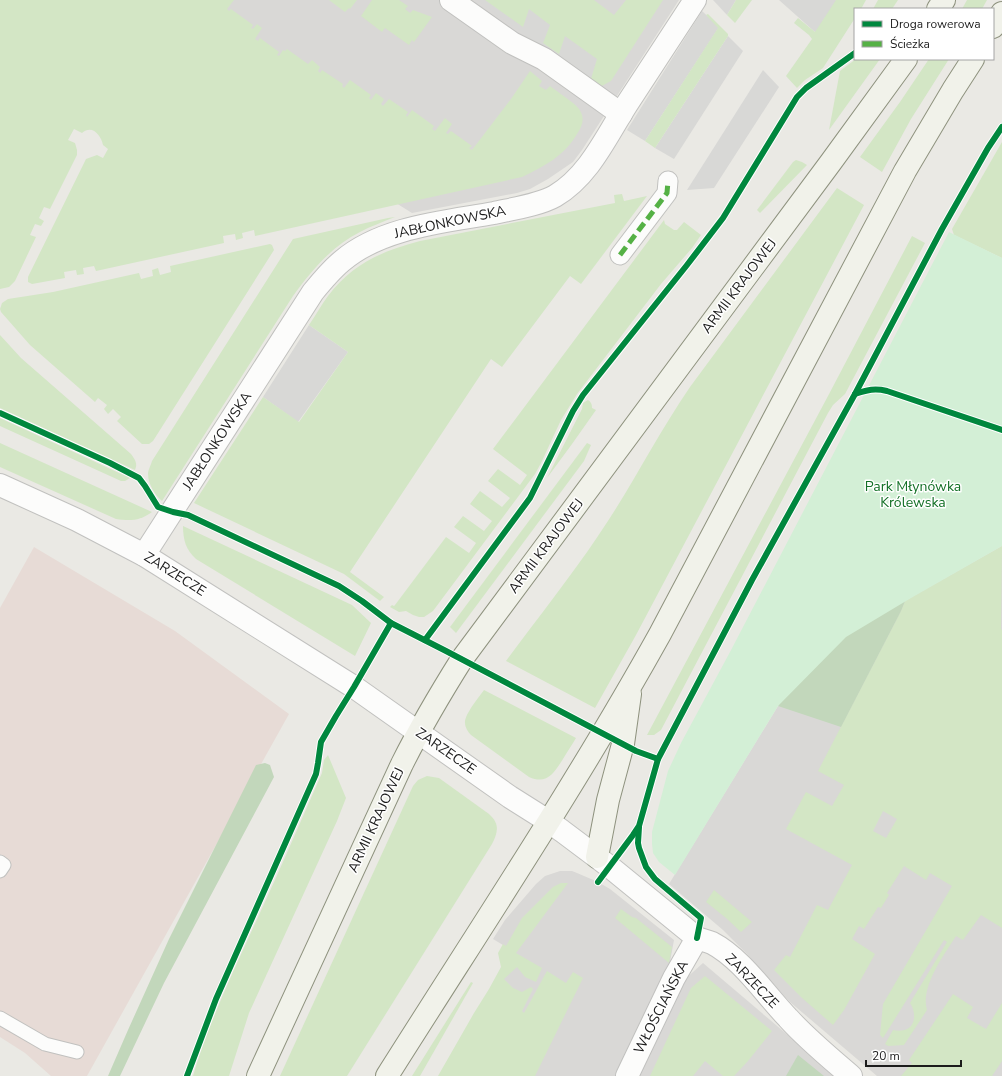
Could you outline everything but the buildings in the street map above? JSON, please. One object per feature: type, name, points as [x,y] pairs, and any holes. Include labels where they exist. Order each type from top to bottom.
[{"type":"main road","points":[[994,25],[1002,13]]},
{"type":"main road","name":"ARMII KRAJOWEJ","points":[[258,1076],[402,764],[418,731],[442,690],[475,640],[905,60]]},
{"type":"main road","points":[[387,1076],[548,821],[632,683],[660,634],[905,171],[972,60]]},
{"type":"main road","points":[[598,857],[608,800],[623,744],[632,683]]},
{"type":"street","points":[[451,0],[512,43],[544,59],[621,114]]},
{"type":"street","name":"JABŁONKOWSKA","points":[[144,555],[324,278],[343,260],[359,249],[392,234],[412,228],[520,208],[554,196],[570,185],[582,174],[592,160],[695,0]]},
{"type":"street","points":[[620,255],[667,193],[668,181]]},
{"type":"street","name":"ZARZECZE","points":[[0,485],[77,520],[144,555],[322,666],[418,731],[510,797],[548,821],[598,857],[697,938],[712,943],[735,960],[803,1034],[850,1076]]},
{"type":"street","name":"WŁOŚCIAŃSKA","points":[[626,1076],[674,978],[697,938]]},
{"type":"lane","points":[[0,862],[4,865],[0,871]]},
{"type":"lane","points":[[0,1018],[45,1044],[77,1052]]},
{"type":"shaded area","points":[[70,0],[679,0],[573,162],[530,189],[517,193],[412,213]]},
{"type":"shaded area","points":[[477,0],[485,0],[523,27],[529,9],[550,25],[543,43],[559,54],[564,35],[597,59],[590,82]]},
{"type":"shaded area","points":[[713,0],[736,0],[727,15]]},
{"type":"shaded area","points":[[779,0],[849,0],[824,40]]},
{"type":"shaded area","points":[[702,11],[719,27],[645,141],[627,130]]},
{"type":"shaded area","points":[[728,36],[743,51],[674,159],[655,148]]},
{"type":"shaded area","points":[[763,70],[779,87],[714,188],[687,190]]},
{"type":"shaded area","points":[[309,325],[348,352],[298,422],[263,397]]},
{"type":"shaded area","points":[[1002,546],[1002,1076],[877,1076],[790,1002],[747,954],[723,930],[669,884],[778,706],[797,686],[905,601]]},
{"type":"shaded area","points":[[34,547],[175,631],[289,714],[87,1076],[51,1076],[25,1053],[0,1037],[0,608]]},
{"type":"shaded area","points":[[560,871],[572,871],[610,889],[674,940],[668,973],[616,1076],[447,1076],[513,951],[493,939],[505,920],[536,884],[545,876]]},
{"type":"shaded area","points":[[703,963],[836,1076],[636,1076],[683,981]]},
{"type":"green space","points":[[0,0],[234,0],[227,9],[229,11],[231,9],[253,25],[251,28],[253,29],[257,24],[262,28],[255,39],[258,41],[260,38],[279,52],[277,55],[279,56],[283,50],[285,51],[287,49],[308,64],[312,60],[320,67],[318,71],[320,73],[322,70],[343,84],[342,86],[344,88],[350,80],[371,95],[369,98],[371,100],[376,93],[384,99],[381,104],[383,106],[389,99],[408,112],[406,115],[407,117],[412,110],[434,126],[432,129],[435,131],[445,118],[452,124],[446,133],[448,134],[451,131],[472,146],[469,148],[472,150],[511,99],[530,71],[542,81],[539,86],[546,90],[550,86],[577,106],[583,118],[582,125],[572,142],[560,154],[553,160],[522,177],[255,236],[254,230],[242,233],[243,238],[236,240],[235,234],[223,236],[224,243],[96,271],[94,266],[83,268],[84,274],[77,275],[76,270],[64,272],[65,278],[32,284],[28,282],[28,277],[86,159],[97,155],[103,158],[108,149],[103,145],[98,134],[93,130],[82,133],[74,129],[68,140],[75,143],[77,155],[50,209],[44,207],[39,218],[44,221],[41,226],[35,224],[30,235],[36,237],[15,281],[9,287],[0,289]]},
{"type":"green space","points":[[329,0],[357,0],[350,9],[349,8],[345,12]]},
{"type":"green space","points":[[372,0],[399,0],[408,6],[405,9],[410,13],[413,10],[432,17],[414,42],[412,40],[409,45],[385,28],[382,32],[361,16]]},
{"type":"green space","points":[[485,0],[594,0],[614,15],[626,0],[663,0],[611,81],[598,88],[590,82],[597,59],[565,36],[559,54],[543,43],[550,25],[529,9],[523,27]]},
{"type":"green space","points":[[736,0],[752,0],[735,23],[727,15]]},
{"type":"green space","points":[[836,0],[866,0],[862,8],[854,8],[854,20],[823,68],[805,80],[797,88],[786,76],[812,39],[794,23],[798,18],[815,32]]},
{"type":"green space","points":[[878,0],[898,0],[893,8],[874,8]]},
{"type":"green space","points":[[967,0],[987,0],[983,8],[963,8]]},
{"type":"green space","points":[[708,14],[728,34],[728,36],[655,148],[645,141],[718,28],[706,15]]},
{"type":"green space","points":[[855,60],[879,60],[829,130],[840,71]]},
{"type":"green space","points":[[928,60],[948,60],[911,119],[882,172],[860,157]]},
{"type":"green space","points":[[1002,142],[1002,258],[954,235],[952,229]]},
{"type":"green space","points":[[796,160],[807,165],[760,213],[757,210]]},
{"type":"green space","points":[[837,188],[864,205],[636,635],[595,708],[506,661],[598,536],[690,387]]},
{"type":"green space","points":[[622,194],[624,201],[647,196],[581,284],[570,276],[502,367],[491,359],[350,572],[384,597],[380,601],[344,574],[194,503],[263,397],[299,422],[348,352],[309,325],[325,299],[347,275],[358,267],[381,254],[420,241],[615,203],[614,195]]},
{"type":"green space","points":[[395,217],[368,228],[340,244],[307,277],[293,296],[162,501],[154,492],[148,478],[148,472],[152,461],[293,239]]},
{"type":"green space","points":[[664,220],[665,224],[674,230],[677,230],[684,222],[701,235],[692,248],[661,284],[577,394],[561,420],[535,474],[433,611],[424,617],[419,617],[406,611],[399,612],[390,607],[395,605],[446,537],[469,553],[476,543],[454,527],[463,516],[484,531],[492,521],[470,504],[480,491],[502,507],[510,498],[488,481],[498,469],[520,485],[527,475],[493,449]]},
{"type":"green space","name":"Park Młynówka Królewska","points":[[949,232],[1002,258],[1002,546],[846,637],[778,706],[675,875],[659,862],[653,853],[652,844],[652,832],[668,771],[681,743]]},
{"type":"green space","points":[[912,236],[925,243],[845,394],[833,405],[828,413],[661,730],[654,735],[647,735],[828,396]]},
{"type":"green space","points":[[270,244],[274,250],[153,441],[149,444],[142,444],[117,421],[121,417],[113,409],[108,414],[104,409],[107,405],[98,398],[95,402],[30,345],[0,309],[2,303],[8,299],[53,292],[139,273],[141,279],[153,276],[152,270],[158,268],[160,275],[171,272],[170,266]]},
{"type":"green space","points":[[0,335],[21,358],[131,454],[136,463],[135,470],[0,408]]},
{"type":"green space","points":[[588,400],[591,403],[592,408],[596,410],[547,478],[582,409],[583,403]]},
{"type":"green space","points":[[0,418],[130,478],[125,481],[121,481],[0,426]]},
{"type":"green space","points":[[0,443],[152,512],[135,520],[116,519],[0,467]]},
{"type":"green space","points":[[587,443],[591,445],[584,461],[456,633],[450,627]]},
{"type":"green space","points":[[183,526],[352,605],[371,623],[355,656],[196,559],[186,544]]},
{"type":"green space","points":[[1002,546],[1002,928],[981,915],[963,940],[956,936],[930,981],[927,991],[927,1010],[904,1045],[888,1046],[885,1044],[893,1030],[905,1030],[912,1024],[914,1020],[914,1013],[910,1003],[947,942],[944,940],[883,1038],[880,1035],[883,1004],[952,886],[930,873],[926,880],[904,866],[887,893],[889,895],[881,908],[878,907],[864,929],[859,926],[852,939],[875,954],[844,1010],[833,1025],[802,998],[774,970],[786,955],[790,957],[817,905],[828,910],[852,865],[786,829],[806,792],[832,806],[844,785],[818,771],[905,601]],"holes":[[[883,811],[897,819],[886,838],[873,831]]]},
{"type":"green space","points":[[905,601],[841,727],[778,706],[819,621]]},
{"type":"green space","points":[[484,690],[576,738],[553,773],[541,780],[529,777],[471,735],[466,726],[465,720],[472,706]]},
{"type":"green space","points":[[328,755],[346,798],[337,821],[249,1013],[229,1076],[193,1076],[199,1055],[223,995],[322,773],[324,760]]},
{"type":"green space","points":[[265,763],[270,765],[274,777],[164,983],[120,1076],[108,1076],[169,939],[256,765]]},
{"type":"green space","points":[[427,776],[439,778],[489,814],[495,821],[497,828],[496,836],[347,1076],[280,1076],[413,786],[418,780]]},
{"type":"green space","points":[[561,883],[568,883],[516,953],[542,968],[536,982],[525,977],[517,967],[504,979],[513,988],[522,992],[531,987],[533,989],[522,1011],[524,1013],[547,971],[566,983],[573,972],[583,978],[535,1076],[438,1076],[501,967],[498,953],[503,944],[506,946],[522,918],[553,887]]},
{"type":"green space","points":[[714,890],[752,922],[741,932],[706,902]]},
{"type":"green space","points":[[621,909],[632,917],[636,918],[672,947],[669,963],[615,918]]},
{"type":"green space","points":[[705,976],[772,1031],[734,1076],[723,1076],[705,1061],[693,1076],[650,1076],[691,988]]},
{"type":"green space","points":[[471,982],[473,983],[420,1076],[412,1076]]},
{"type":"green space","points":[[953,994],[973,1007],[967,1018],[986,1029],[1002,1003],[1002,1061],[992,1076],[901,1076],[912,1063],[909,1060]]},
{"type":"green space","points":[[798,1055],[824,1076],[786,1076]]},
{"type":"marked path","points":[[620,255],[667,193],[668,181]]},
{"type":"cycle path","points":[[425,640],[530,498],[573,411],[583,395],[723,218],[797,97],[806,88],[854,54]]},
{"type":"cycle path","points":[[598,882],[639,826],[658,759],[752,580],[855,394],[942,229],[988,148],[1002,127]]},
{"type":"cycle path","points":[[855,394],[871,390],[887,391],[1002,430]]},
{"type":"cycle path","points":[[0,413],[110,463],[139,478],[158,507],[188,515],[339,586],[391,623],[636,751],[658,759]]},
{"type":"cycle path","points":[[187,1076],[216,999],[316,774],[321,742],[391,623]]},
{"type":"cycle path","points":[[639,827],[638,843],[646,867],[655,879],[701,918],[697,938]]}]
